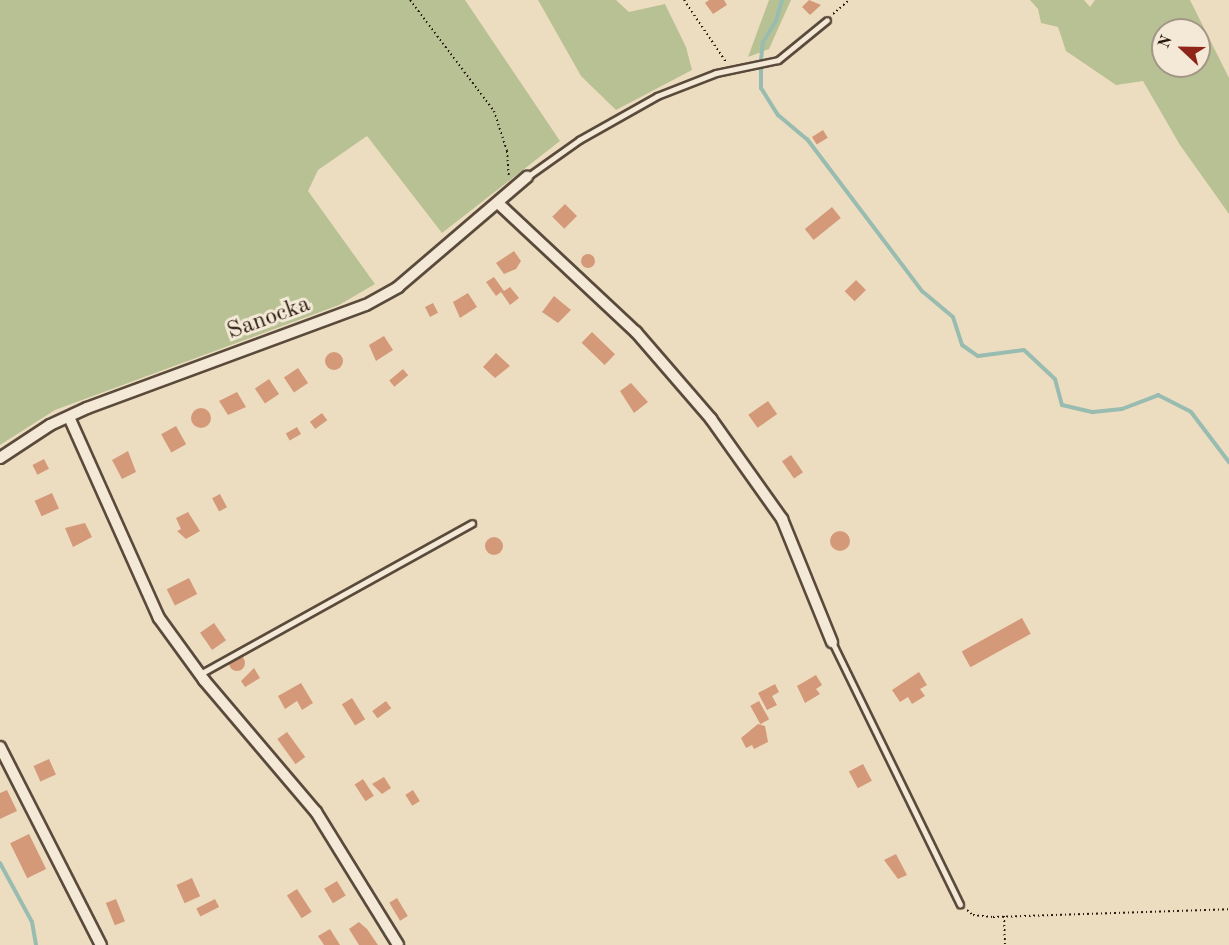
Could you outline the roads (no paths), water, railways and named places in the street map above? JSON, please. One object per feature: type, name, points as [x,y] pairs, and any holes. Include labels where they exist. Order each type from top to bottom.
[{"type":"street","name":"Sanocka","points":[[0,459],[69,417],[366,305],[398,286],[527,177]]},
{"type":"street","points":[[498,203],[636,332],[711,419],[782,519],[832,642]]},
{"type":"street","points":[[69,417],[141,585],[159,618],[200,675],[316,812],[398,945]]},
{"type":"street","points":[[0,747],[101,945]]},
{"type":"lane","points":[[527,177],[579,140],[647,101],[730,69],[778,60],[827,20]]},
{"type":"lane","points":[[200,675],[472,523]]},
{"type":"lane","points":[[832,642],[960,904]]},
{"type":"waterway","points":[[761,60],[763,42],[776,21],[782,0]]},
{"type":"waterway","points":[[761,69],[761,88],[778,115],[807,139],[922,291],[953,317],[962,345],[978,356],[1024,350],[1055,379],[1062,405],[1093,412],[1122,409],[1158,395],[1191,412],[1229,462]]},
{"type":"waterway","points":[[0,863],[32,922],[36,945]]}]
